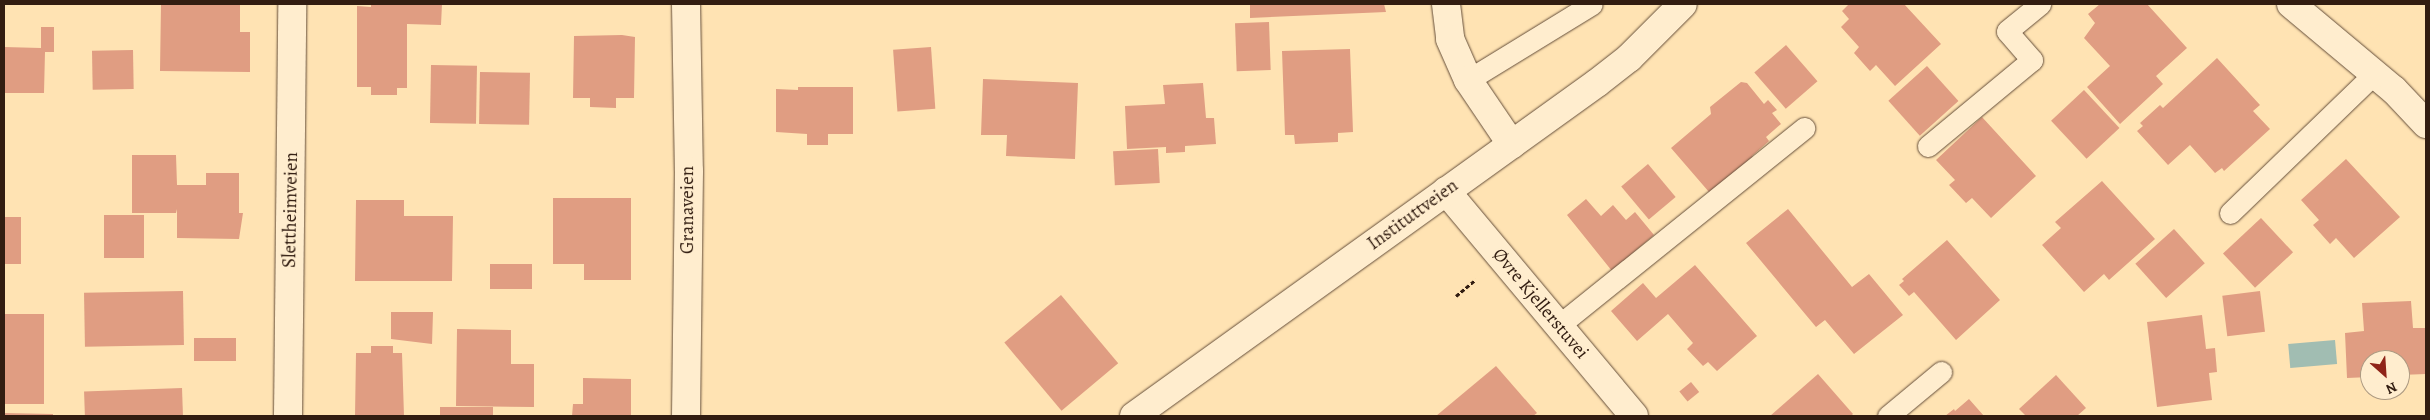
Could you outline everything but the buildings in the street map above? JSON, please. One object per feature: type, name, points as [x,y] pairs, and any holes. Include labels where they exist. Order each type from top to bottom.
[{"type":"street","name":"Slettheimveien","points":[[288,416],[292,4]]},
{"type":"street","name":"Granaveien","points":[[686,4],[689,171],[686,416]]},
{"type":"street","points":[[1446,4],[1450,39],[1468,80],[1512,145]]},
{"type":"street","name":"Instituttveien","points":[[1134,416],[1512,145],[1629,58],[1683,4]]},
{"type":"street","points":[[2291,4],[2374,74],[2426,124]]},
{"type":"street","name":"Øvre Kjellerstuvei","points":[[1446,191],[1634,416]]},
{"type":"lane","points":[[1468,80],[1592,4]]},
{"type":"lane","points":[[1928,146],[2032,60],[2007,31],[2040,4]]},
{"type":"lane","points":[[2230,213],[2374,74]]},
{"type":"lane","points":[[1558,326],[1804,128]]},
{"type":"lane","points":[[1888,416],[1940,372]]},
{"type":"path","points":[[1456,296],[1482,274]]},
{"type":"shaded area","points":[[2335,340],[2337,364],[2290,368],[2288,344]]}]
